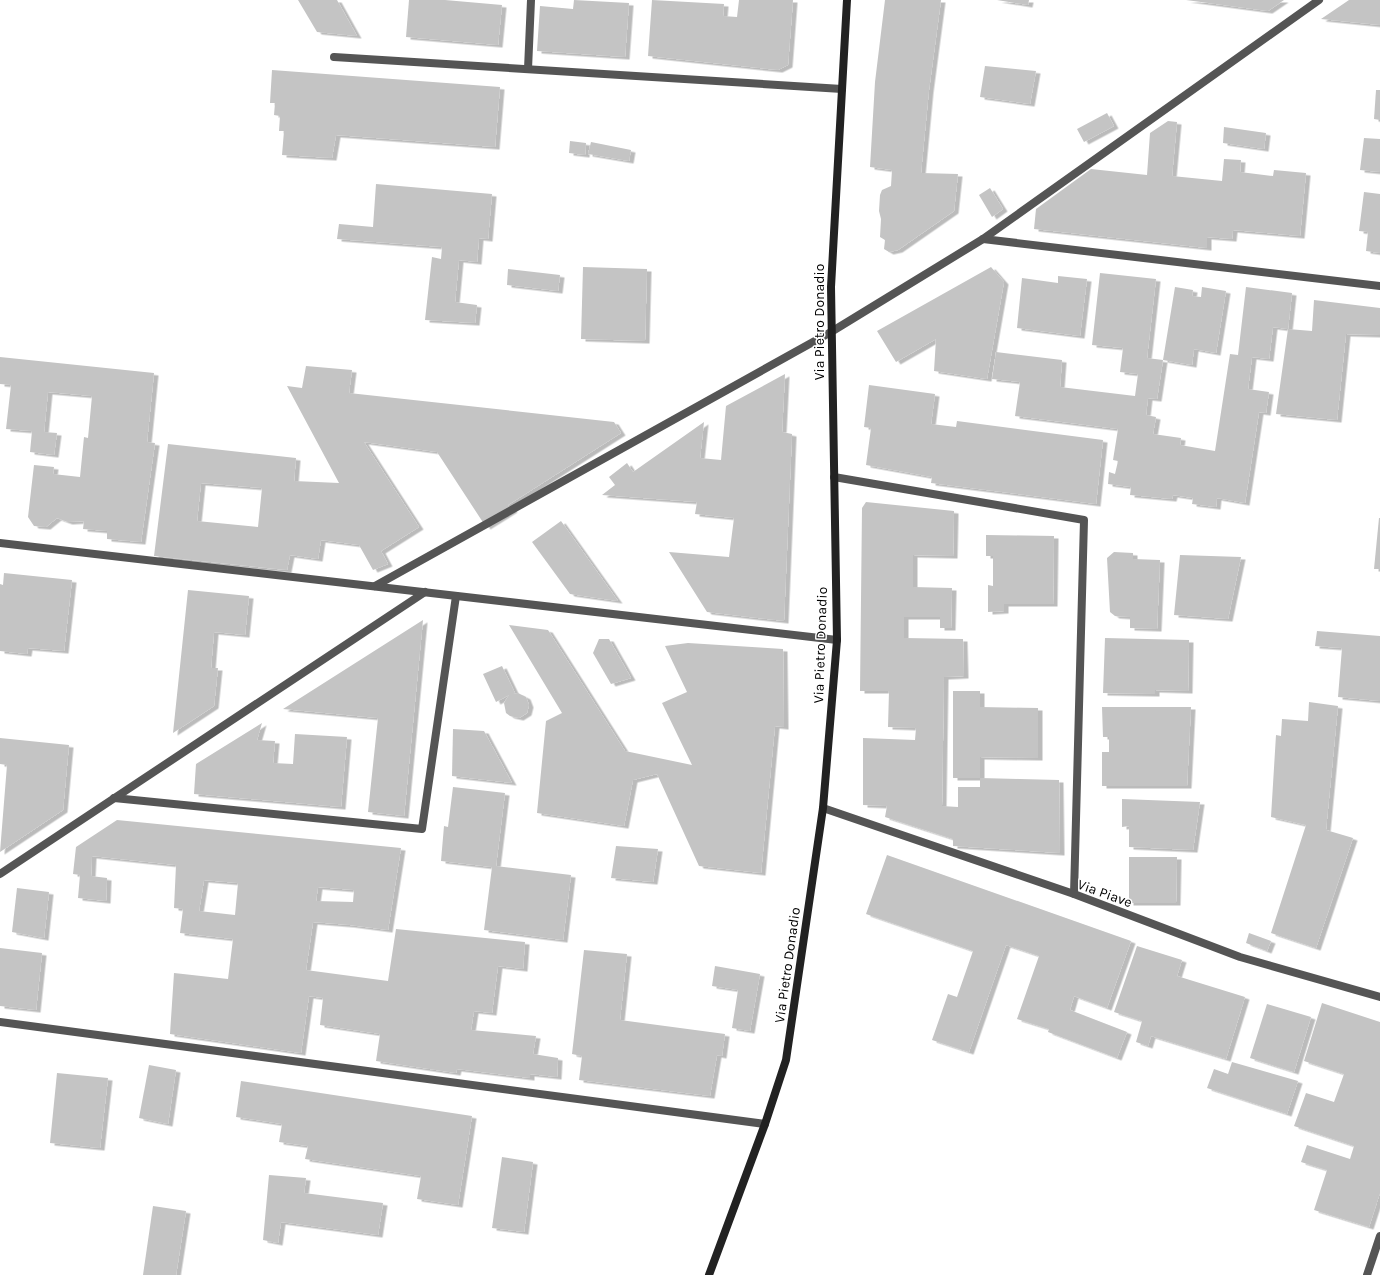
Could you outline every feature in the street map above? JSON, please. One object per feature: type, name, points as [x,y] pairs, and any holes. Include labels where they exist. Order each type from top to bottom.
[{"type":"main road","name":"Via Pietro Donadio","points":[[709,1275],[765,1124],[786,1060],[823,808],[836,640],[830,287],[847,0]]},
{"type":"street","points":[[528,69],[531,0]]},
{"type":"street","points":[[375,586],[831,332],[983,239],[1319,0]]},
{"type":"street","points":[[334,57],[842,89]]},
{"type":"street","points":[[983,239],[1380,286]]},
{"type":"street","points":[[834,477],[1084,520],[1074,894]]},
{"type":"street","points":[[0,542],[836,640]]},
{"type":"street","points":[[0,874],[425,592]]},
{"type":"street","points":[[114,798],[422,829],[456,596]]},
{"type":"street","name":"Via Piave","points":[[823,808],[1074,894],[1240,957],[1380,998]]},
{"type":"street","points":[[0,1022],[765,1124]]},
{"type":"street","points":[[1367,1275],[1380,1236]]},
{"type":"building","points":[[298,0],[337,0],[357,36],[317,32]]},
{"type":"building","points":[[409,0],[445,0],[502,5],[498,45],[406,37]]},
{"type":"building","points":[[574,0],[629,3],[625,57],[537,51],[540,6],[573,9]]},
{"type":"building","points":[[652,0],[724,4],[723,16],[737,17],[739,0],[793,0],[788,65],[778,70],[648,56]]},
{"type":"building","points":[[885,0],[941,0],[929,90],[921,173],[958,174],[954,211],[898,250],[889,252],[884,249],[885,240],[880,237],[881,219],[879,211],[880,195],[882,190],[891,186],[892,170],[870,167],[875,82]]},
{"type":"building","points":[[997,0],[1029,0],[1028,5]]},
{"type":"building","points":[[1186,0],[1284,0],[1268,11]]},
{"type":"building","points":[[1349,0],[1380,0],[1380,25],[1321,19]]},
{"type":"building","points":[[985,66],[1036,71],[1030,104],[980,97]]},
{"type":"building","points":[[272,70],[500,87],[495,147],[336,135],[332,158],[282,155],[284,131],[279,131],[280,116],[274,115],[275,103],[270,103]]},
{"type":"building","points":[[1376,90],[1380,90],[1380,120],[1374,119]]},
{"type":"building","points":[[1107,113],[1114,126],[1084,142],[1077,129]]},
{"type":"building","points":[[1168,121],[1177,122],[1172,176],[1222,181],[1224,159],[1241,160],[1240,172],[1273,176],[1274,170],[1306,173],[1300,236],[1233,230],[1232,239],[1207,237],[1207,248],[1034,229],[1036,209],[1091,169],[1147,175],[1150,133]]},
{"type":"building","points":[[1224,127],[1266,133],[1264,149],[1223,143]]},
{"type":"building","points":[[1364,138],[1380,139],[1380,172],[1360,170]]},
{"type":"building","points":[[570,141],[586,143],[585,155],[569,153]]},
{"type":"building","points":[[591,142],[631,150],[629,161],[588,154]]},
{"type":"building","points":[[376,184],[492,194],[488,239],[479,238],[477,262],[459,260],[455,302],[477,305],[475,323],[425,320],[432,257],[441,259],[442,247],[337,239],[339,224],[373,227]]},
{"type":"building","points":[[990,188],[1003,209],[992,217],[979,195]]},
{"type":"building","points":[[1364,192],[1380,194],[1380,253],[1366,251],[1368,232],[1359,231]]},
{"type":"building","points":[[583,267],[647,269],[645,341],[581,339]]},
{"type":"building","points":[[991,267],[1004,282],[987,379],[934,371],[936,339],[896,362],[877,331]]},
{"type":"building","points":[[508,269],[560,275],[558,291],[507,285]]},
{"type":"building","points":[[1100,273],[1156,279],[1147,358],[1163,360],[1157,399],[1148,398],[1146,415],[1156,417],[1153,434],[1181,438],[1180,445],[1215,451],[1230,354],[1238,355],[1246,287],[1292,293],[1288,329],[1273,327],[1269,359],[1252,357],[1248,389],[1269,392],[1266,413],[1259,412],[1245,503],[1217,498],[1216,507],[1192,504],[1193,498],[1173,495],[1172,499],[1130,495],[1131,487],[1108,484],[1109,472],[1115,474],[1118,461],[1113,460],[1118,429],[1015,416],[1020,382],[992,379],[996,352],[1062,360],[1060,387],[1135,396],[1138,374],[1120,372],[1123,348],[1092,345]]},
{"type":"building","points":[[1058,276],[1087,279],[1080,336],[1017,328],[1022,278],[1058,283]]},
{"type":"building","points":[[1175,287],[1193,290],[1192,296],[1201,297],[1202,287],[1226,291],[1216,353],[1194,349],[1192,365],[1163,360]]},
{"type":"building","points":[[1314,300],[1380,308],[1380,335],[1346,334],[1337,420],[1276,414],[1288,329],[1312,331]]},
{"type":"building","points":[[0,357],[154,373],[147,442],[155,443],[141,542],[107,539],[107,531],[83,529],[84,521],[68,522],[57,518],[46,527],[34,526],[28,517],[34,465],[54,467],[53,474],[80,477],[84,437],[88,438],[92,396],[48,392],[44,432],[57,433],[54,455],[30,452],[32,431],[6,429],[11,385],[0,384]]},
{"type":"building","points":[[306,366],[352,370],[349,393],[614,422],[621,433],[508,505],[513,510],[486,527],[437,452],[364,442],[419,527],[381,551],[388,564],[373,570],[359,545],[321,540],[318,559],[290,555],[287,570],[154,556],[168,444],[296,458],[294,481],[339,483],[287,386],[302,388]],"holes":[[[201,483],[262,488],[258,527],[197,521]]]},
{"type":"building","points":[[785,374],[782,432],[792,434],[784,621],[707,612],[669,552],[729,557],[734,518],[695,514],[697,502],[602,495],[615,485],[609,477],[627,463],[633,472],[704,422],[700,458],[721,460],[726,406]]},
{"type":"building","points":[[869,385],[935,394],[931,424],[956,427],[957,421],[1103,440],[1096,504],[931,483],[932,477],[866,465],[871,428],[864,427]]},
{"type":"building","points":[[866,502],[954,511],[953,556],[913,555],[913,587],[952,588],[951,628],[940,628],[940,617],[904,617],[904,638],[963,639],[964,676],[944,677],[942,806],[958,807],[958,787],[980,787],[980,778],[1059,780],[1060,853],[953,846],[953,839],[885,817],[887,806],[863,805],[863,738],[915,740],[916,728],[888,727],[889,691],[860,691],[862,508]]},
{"type":"building","points":[[1379,518],[1380,569],[1374,569]]},
{"type":"building","points":[[561,521],[618,601],[570,594],[532,542]]},
{"type":"building","points":[[986,535],[1054,536],[1053,604],[1004,604],[1004,611],[988,612],[988,585],[993,586],[993,556],[986,556]]},
{"type":"building","points":[[1114,552],[1133,553],[1133,559],[1160,560],[1157,629],[1130,628],[1130,617],[1115,616],[1110,612],[1107,558]]},
{"type":"building","points":[[1180,555],[1241,557],[1228,619],[1174,615]]},
{"type":"building","points":[[4,573],[72,580],[64,651],[28,648],[27,654],[0,651],[0,584],[3,585]]},
{"type":"building","points":[[188,590],[249,596],[245,635],[214,632],[211,668],[218,668],[214,706],[173,733]]},
{"type":"building","points":[[423,620],[404,816],[368,812],[378,718],[283,709]]},
{"type":"building","points":[[509,625],[548,630],[625,751],[692,765],[662,703],[687,692],[665,646],[688,643],[783,649],[784,727],[775,726],[761,873],[699,866],[657,774],[633,780],[624,826],[537,813],[546,721],[562,713]]},
{"type":"building","points":[[1317,631],[1380,636],[1380,701],[1338,697],[1342,648],[1315,646]]},
{"type":"building","points":[[1105,638],[1189,640],[1188,691],[1155,690],[1155,694],[1103,693]]},
{"type":"building","points":[[599,639],[609,639],[631,678],[611,684],[593,653]]},
{"type":"building","points":[[502,666],[515,693],[513,694],[518,693],[526,697],[529,705],[527,713],[519,718],[510,716],[506,713],[504,703],[509,695],[496,702],[483,674]]},
{"type":"building","points":[[953,691],[980,691],[980,707],[1038,708],[1038,758],[980,757],[980,778],[953,778]]},
{"type":"building","points":[[1309,702],[1338,706],[1326,830],[1353,838],[1316,948],[1271,933],[1306,825],[1271,817],[1276,735],[1281,736],[1282,719],[1308,721]]},
{"type":"building","points":[[1102,707],[1191,707],[1187,786],[1102,786],[1102,752],[1109,752],[1109,737],[1103,737]]},
{"type":"building","points":[[262,723],[257,740],[275,741],[273,763],[293,764],[295,734],[347,737],[341,807],[194,794],[196,764]]},
{"type":"building","points":[[453,729],[484,731],[512,783],[452,776]]},
{"type":"building","points":[[0,738],[69,745],[63,810],[0,852],[7,765],[0,764]]},
{"type":"building","points":[[453,787],[505,793],[496,866],[571,875],[563,940],[484,930],[492,867],[441,861],[444,826],[448,827]]},
{"type":"building","points":[[1122,799],[1200,802],[1193,850],[1129,847],[1129,826],[1122,827]]},
{"type":"building","points":[[117,820],[401,848],[388,930],[313,922],[306,970],[388,981],[396,929],[525,942],[523,969],[498,966],[492,1013],[474,1011],[471,1030],[536,1036],[533,1054],[558,1058],[557,1077],[530,1074],[530,1078],[457,1069],[456,1073],[376,1061],[380,1034],[320,1025],[323,998],[309,996],[301,1053],[170,1034],[174,973],[228,979],[233,939],[180,933],[183,909],[174,908],[176,865],[92,856],[91,876],[107,878],[106,901],[78,898],[80,875],[73,874],[76,847]],"holes":[[[204,880],[238,883],[235,915],[199,911]],[[318,887],[354,890],[353,902],[316,901]]]},
{"type":"building","points":[[616,846],[658,849],[653,882],[611,878]]},
{"type":"building","points":[[887,855],[1131,941],[1107,1008],[1074,996],[1070,1010],[1127,1032],[1117,1058],[1048,1032],[1049,1029],[1017,1019],[1039,956],[1006,945],[969,1052],[932,1040],[948,994],[957,997],[973,951],[866,914]]},
{"type":"building","points":[[1129,857],[1177,857],[1176,903],[1129,903]]},
{"type":"building","points":[[17,888],[49,892],[44,938],[12,932]]},
{"type":"building","points":[[1249,933],[1271,941],[1267,951],[1246,943]]},
{"type":"building","points":[[1137,946],[1182,960],[1177,976],[1245,997],[1226,1059],[1151,1036],[1148,1046],[1136,1042],[1142,1021],[1114,1012]]},
{"type":"building","points":[[0,948],[42,953],[36,1010],[0,1006]]},
{"type":"building","points":[[584,950],[627,954],[620,1020],[725,1034],[722,1056],[717,1055],[710,1096],[579,1080],[582,1056],[572,1054]]},
{"type":"building","points":[[715,966],[760,974],[750,1031],[732,1028],[738,990],[712,986]]},
{"type":"building","points":[[1322,1003],[1380,1022],[1380,1193],[1369,1227],[1314,1210],[1327,1170],[1301,1162],[1307,1145],[1350,1159],[1354,1146],[1294,1126],[1306,1093],[1334,1102],[1344,1074],[1304,1061]]},
{"type":"building","points":[[1267,1004],[1311,1017],[1294,1072],[1250,1058]]},
{"type":"building","points":[[1232,1062],[1298,1081],[1287,1114],[1207,1088],[1214,1069],[1228,1074]]},
{"type":"building","points":[[149,1065],[176,1070],[168,1124],[139,1118]]},
{"type":"building","points":[[57,1073],[108,1078],[100,1148],[50,1143]]},
{"type":"building","points":[[241,1081],[472,1116],[458,1205],[417,1199],[421,1176],[305,1159],[308,1146],[279,1142],[282,1124],[236,1117]]},
{"type":"building","points":[[502,1157],[533,1162],[524,1232],[492,1228]]},
{"type":"building","points":[[269,1175],[306,1178],[304,1193],[383,1203],[378,1235],[281,1222],[278,1243],[263,1240]]},
{"type":"building","points":[[153,1206],[186,1211],[176,1275],[143,1275]]}]
